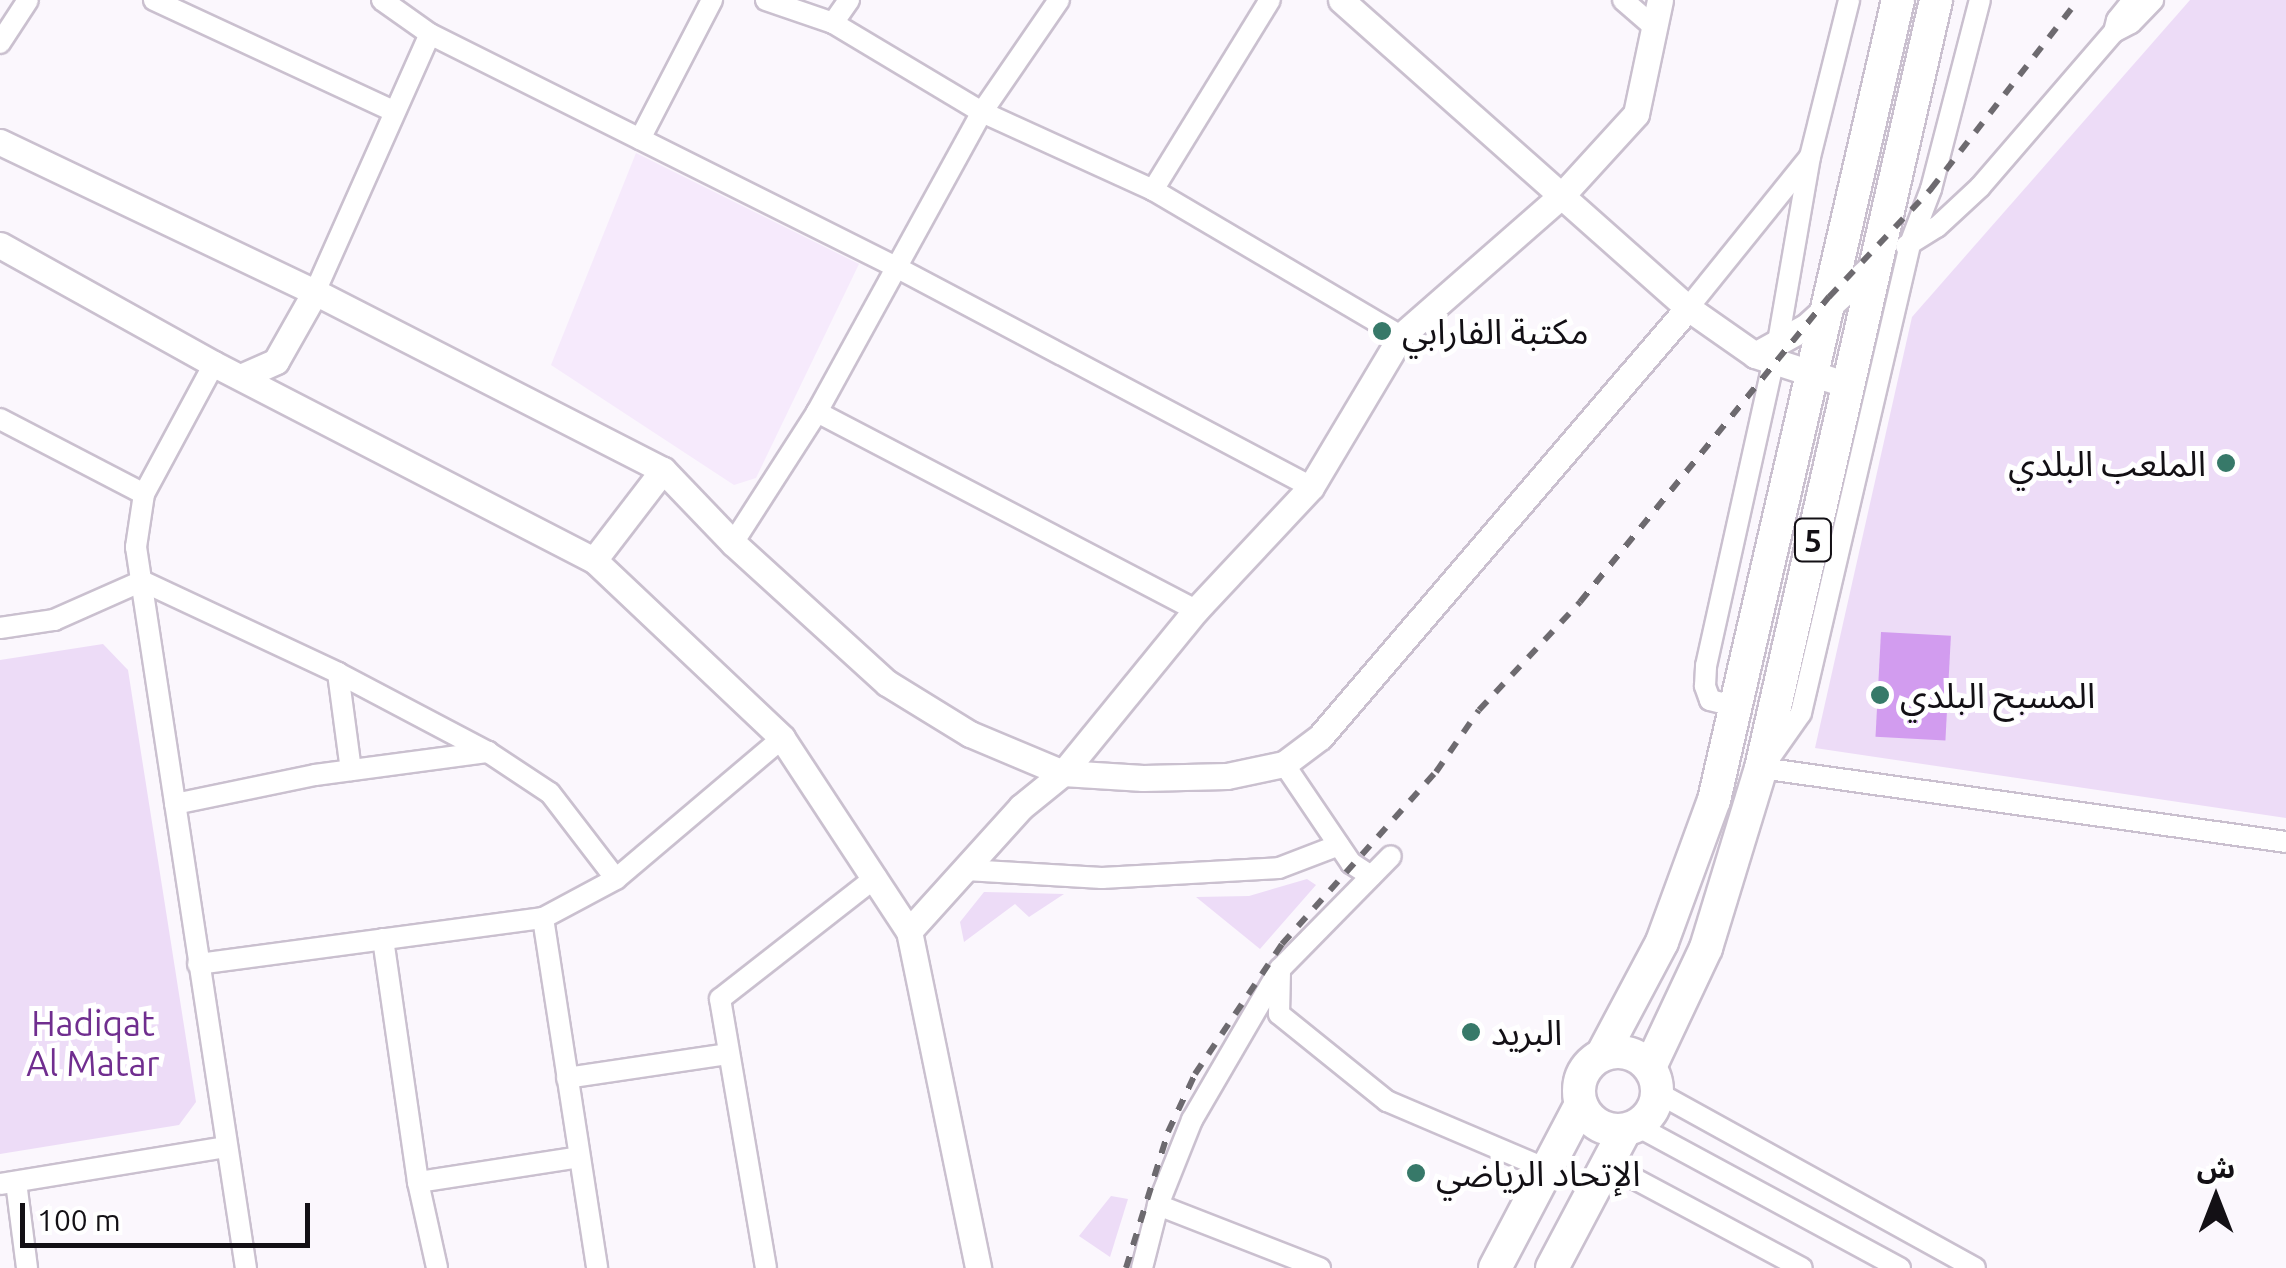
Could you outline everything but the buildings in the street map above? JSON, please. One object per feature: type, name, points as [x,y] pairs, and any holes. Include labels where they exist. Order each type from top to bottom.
[{"type":"main road","name":"5","points":[[1602,1055],[1662,942],[1714,800],[1898,0]]},
{"type":"main road","name":"5","points":[[1654,1080],[1706,948],[1761,768],[1936,0]]},
{"type":"main road","points":[[1552,1268],[1605,1163],[1631,1128],[1655,1106],[1654,1080],[1628,1052],[1602,1055],[1584,1070],[1578,1092],[1581,1104],[1594,1122],[1631,1128]]},
{"type":"main road","points":[[1495,1268],[1544,1168],[1581,1104]]},
{"type":"street","points":[[0,43],[28,0]]},
{"type":"street","points":[[154,0],[393,111]]},
{"type":"street","points":[[382,0],[430,34],[894,266],[1312,487]]},
{"type":"street","points":[[640,139],[712,0]]},
{"type":"street","points":[[766,0],[834,23],[982,112],[1153,190],[1401,336]]},
{"type":"street","points":[[825,0],[834,23]]},
{"type":"street","points":[[834,23],[849,0]]},
{"type":"street","points":[[733,543],[817,412],[982,112],[1059,0]]},
{"type":"street","points":[[1153,190],[1270,0]]},
{"type":"street","points":[[1341,0],[1688,308],[1810,374],[1848,385]]},
{"type":"street","points":[[1624,0],[1654,26]]},
{"type":"street","points":[[910,930],[1022,807],[1064,772],[1196,610],[1312,487],[1401,336],[1562,194],[1636,114],[1660,0]]},
{"type":"street","points":[[1738,706],[1710,700],[1705,686],[1706,666],[1810,157],[1850,0]]},
{"type":"street","points":[[1980,0],[1931,188],[1910,244],[1801,713],[1761,768],[2286,842]]},
{"type":"street","points":[[2114,32],[2117,20],[2133,0]]},
{"type":"street","points":[[1769,353],[1825,310],[1874,265],[1957,211],[2114,32],[2132,24],[2153,0]]},
{"type":"street","points":[[244,376],[276,361],[315,292],[430,34]]},
{"type":"street","points":[[0,142],[315,292],[663,470],[733,543],[886,683],[970,734],[1064,772],[1144,778],[1227,776],[1284,764],[1320,737],[1688,308],[1810,157]]},
{"type":"street","points":[[0,245],[214,364],[244,376],[594,560],[782,738],[910,930],[978,1268]]},
{"type":"street","points":[[214,364],[144,494],[136,546],[246,1268]]},
{"type":"street","points":[[817,412],[1196,610]]},
{"type":"street","points":[[2,424],[144,494]]},
{"type":"street","points":[[594,560],[663,470]]},
{"type":"street","points":[[0,628],[54,620],[142,580],[338,673],[488,752],[550,794],[616,879]]},
{"type":"street","points":[[338,673],[352,770]]},
{"type":"street","points":[[198,964],[544,918],[616,879],[782,738]]},
{"type":"street","points":[[176,804],[352,770],[488,752]]},
{"type":"street","points":[[1284,764],[1351,863],[1371,876]]},
{"type":"street","points":[[966,870],[1102,878],[1279,868],[1339,845]]},
{"type":"street","points":[[1142,1268],[1158,1205],[1192,1120],[1280,969],[1391,856]]},
{"type":"street","points":[[766,1268],[726,1054],[720,999],[876,877]]},
{"type":"street","points":[[544,918],[597,1268]]},
{"type":"street","points":[[383,939],[418,1182],[437,1268]]},
{"type":"street","points":[[1280,969],[1279,1014],[1386,1100],[1544,1168]]},
{"type":"street","points":[[567,1078],[726,1054]]},
{"type":"street","points":[[1654,1080],[1975,1268]]},
{"type":"street","points":[[1631,1128],[1900,1268]]},
{"type":"street","points":[[27,1268],[8,1183],[226,1147]]},
{"type":"street","points":[[418,1182],[579,1157]]},
{"type":"street","points":[[1605,1163],[1802,1268]]},
{"type":"street","points":[[1158,1205],[1320,1268]]},
{"type":"shaded area","points":[[636,153],[859,264],[756,478],[734,485],[551,365]]},
{"type":"shaded area","points":[[1881,632],[1951,636],[1945,741],[1876,737]]},
{"type":"green space","points":[[2190,0],[2286,0],[2286,818],[1815,748],[1912,317]]},
{"type":"green space","name":"Hadiqat Al Matar","points":[[103,644],[128,670],[196,1102],[179,1125],[0,1154],[0,660]]},
{"type":"green space","points":[[1307,879],[1316,885],[1260,949],[1196,897],[1249,896]]},
{"type":"green space","points":[[984,892],[1064,894],[1029,917],[1015,904],[964,942],[960,922]]},
{"type":"green space","points":[[1111,1196],[1128,1199],[1110,1257],[1079,1236]]},
{"type":"railway","points":[[1126,1268],[1168,1132],[1195,1074],[1282,944],[1436,772],[1479,710],[1580,602],[1829,297],[1931,189],[2078,0]]},
{"type":"place","name":"مكتبة الفارابي","points":[[1382,331]]},
{"type":"place","name":"الملعب البلدي","points":[[2226,463]]},
{"type":"place","name":"المسبح البلدي","points":[[1880,695]]},
{"type":"place","name":"البريد","points":[[1471,1032]]},
{"type":"place","name":"الإتحاد الرياضي","points":[[1416,1173]]}]
